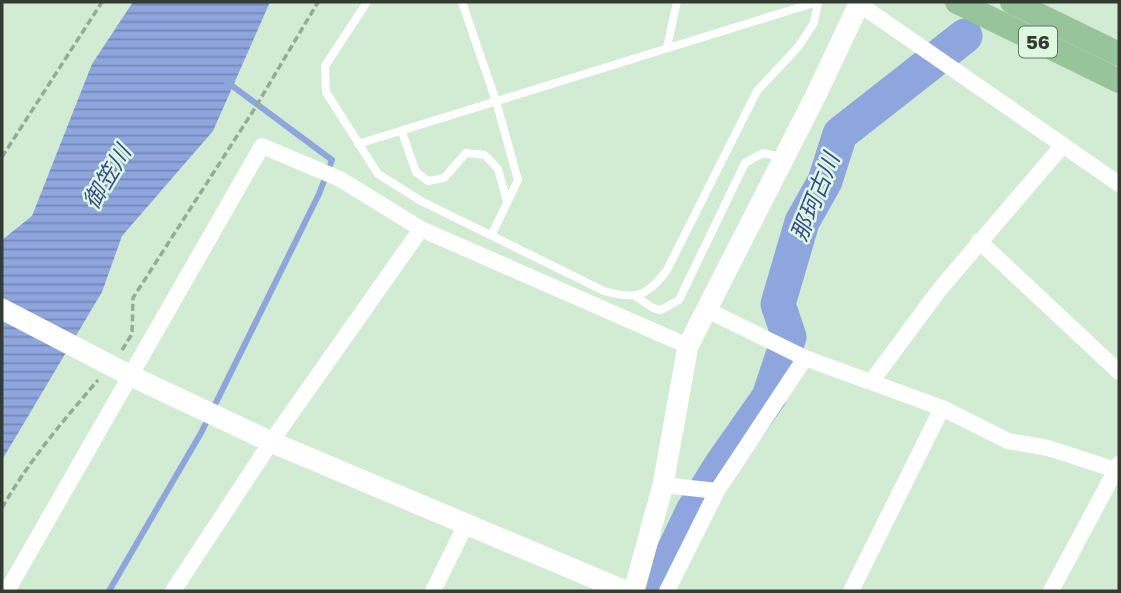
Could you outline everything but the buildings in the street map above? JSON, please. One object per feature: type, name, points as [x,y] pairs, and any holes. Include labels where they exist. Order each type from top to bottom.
[{"type":"main road","name":"56","points":[[957,2],[1119,81]]},
{"type":"main road","name":"56","points":[[1012,2],[1119,54]]},
{"type":"street","points":[[634,591],[663,485],[688,346],[859,3],[1119,184]]},
{"type":"street","points":[[871,382],[940,289],[1063,145]]},
{"type":"street","points":[[7,591],[114,367],[262,146],[340,179],[421,229],[688,346]]},
{"type":"street","points":[[173,591],[271,442],[421,229]]},
{"type":"street","points":[[979,241],[1119,372]]},
{"type":"street","points":[[2,309],[114,367],[271,442],[625,591]]},
{"type":"street","points":[[706,310],[805,358],[942,408],[1008,441],[1048,448],[1118,468],[1051,591]]},
{"type":"street","points":[[667,591],[718,491],[805,358]]},
{"type":"street","points":[[851,591],[942,408]]},
{"type":"street","points":[[663,485],[718,491]]},
{"type":"street","points":[[433,591],[466,524]]},
{"type":"lane","points":[[358,144],[818,2],[814,23],[798,47],[757,91],[667,270],[656,285],[635,296],[622,296],[604,291],[421,201],[378,174],[358,144],[326,92],[325,66],[367,2]]},
{"type":"lane","points":[[462,2],[496,101],[518,180],[492,234]]},
{"type":"lane","points":[[667,47],[677,2]]},
{"type":"lane","points":[[402,132],[416,172],[428,181],[444,178],[466,153],[485,155],[498,169],[507,201]]},
{"type":"lane","points":[[635,296],[653,309],[661,310],[679,300],[745,163],[762,153],[784,158]]},
{"type":"path","points":[[2,157],[103,2]]},
{"type":"path","points":[[2,508],[15,485],[55,432],[114,367],[132,334],[133,298],[255,108],[318,2]]},
{"type":"water","name":"御笠川","points":[[133,2],[270,2],[213,131],[122,236],[102,292],[2,460],[2,240],[32,216],[92,64]]},
{"type":"waterway","name":"那珂古川","points":[[655,591],[693,511],[769,397],[789,337],[778,304],[802,222],[825,181],[840,134],[965,36]]},
{"type":"waterway","points":[[109,591],[201,433],[319,194],[332,160],[227,82]]}]
